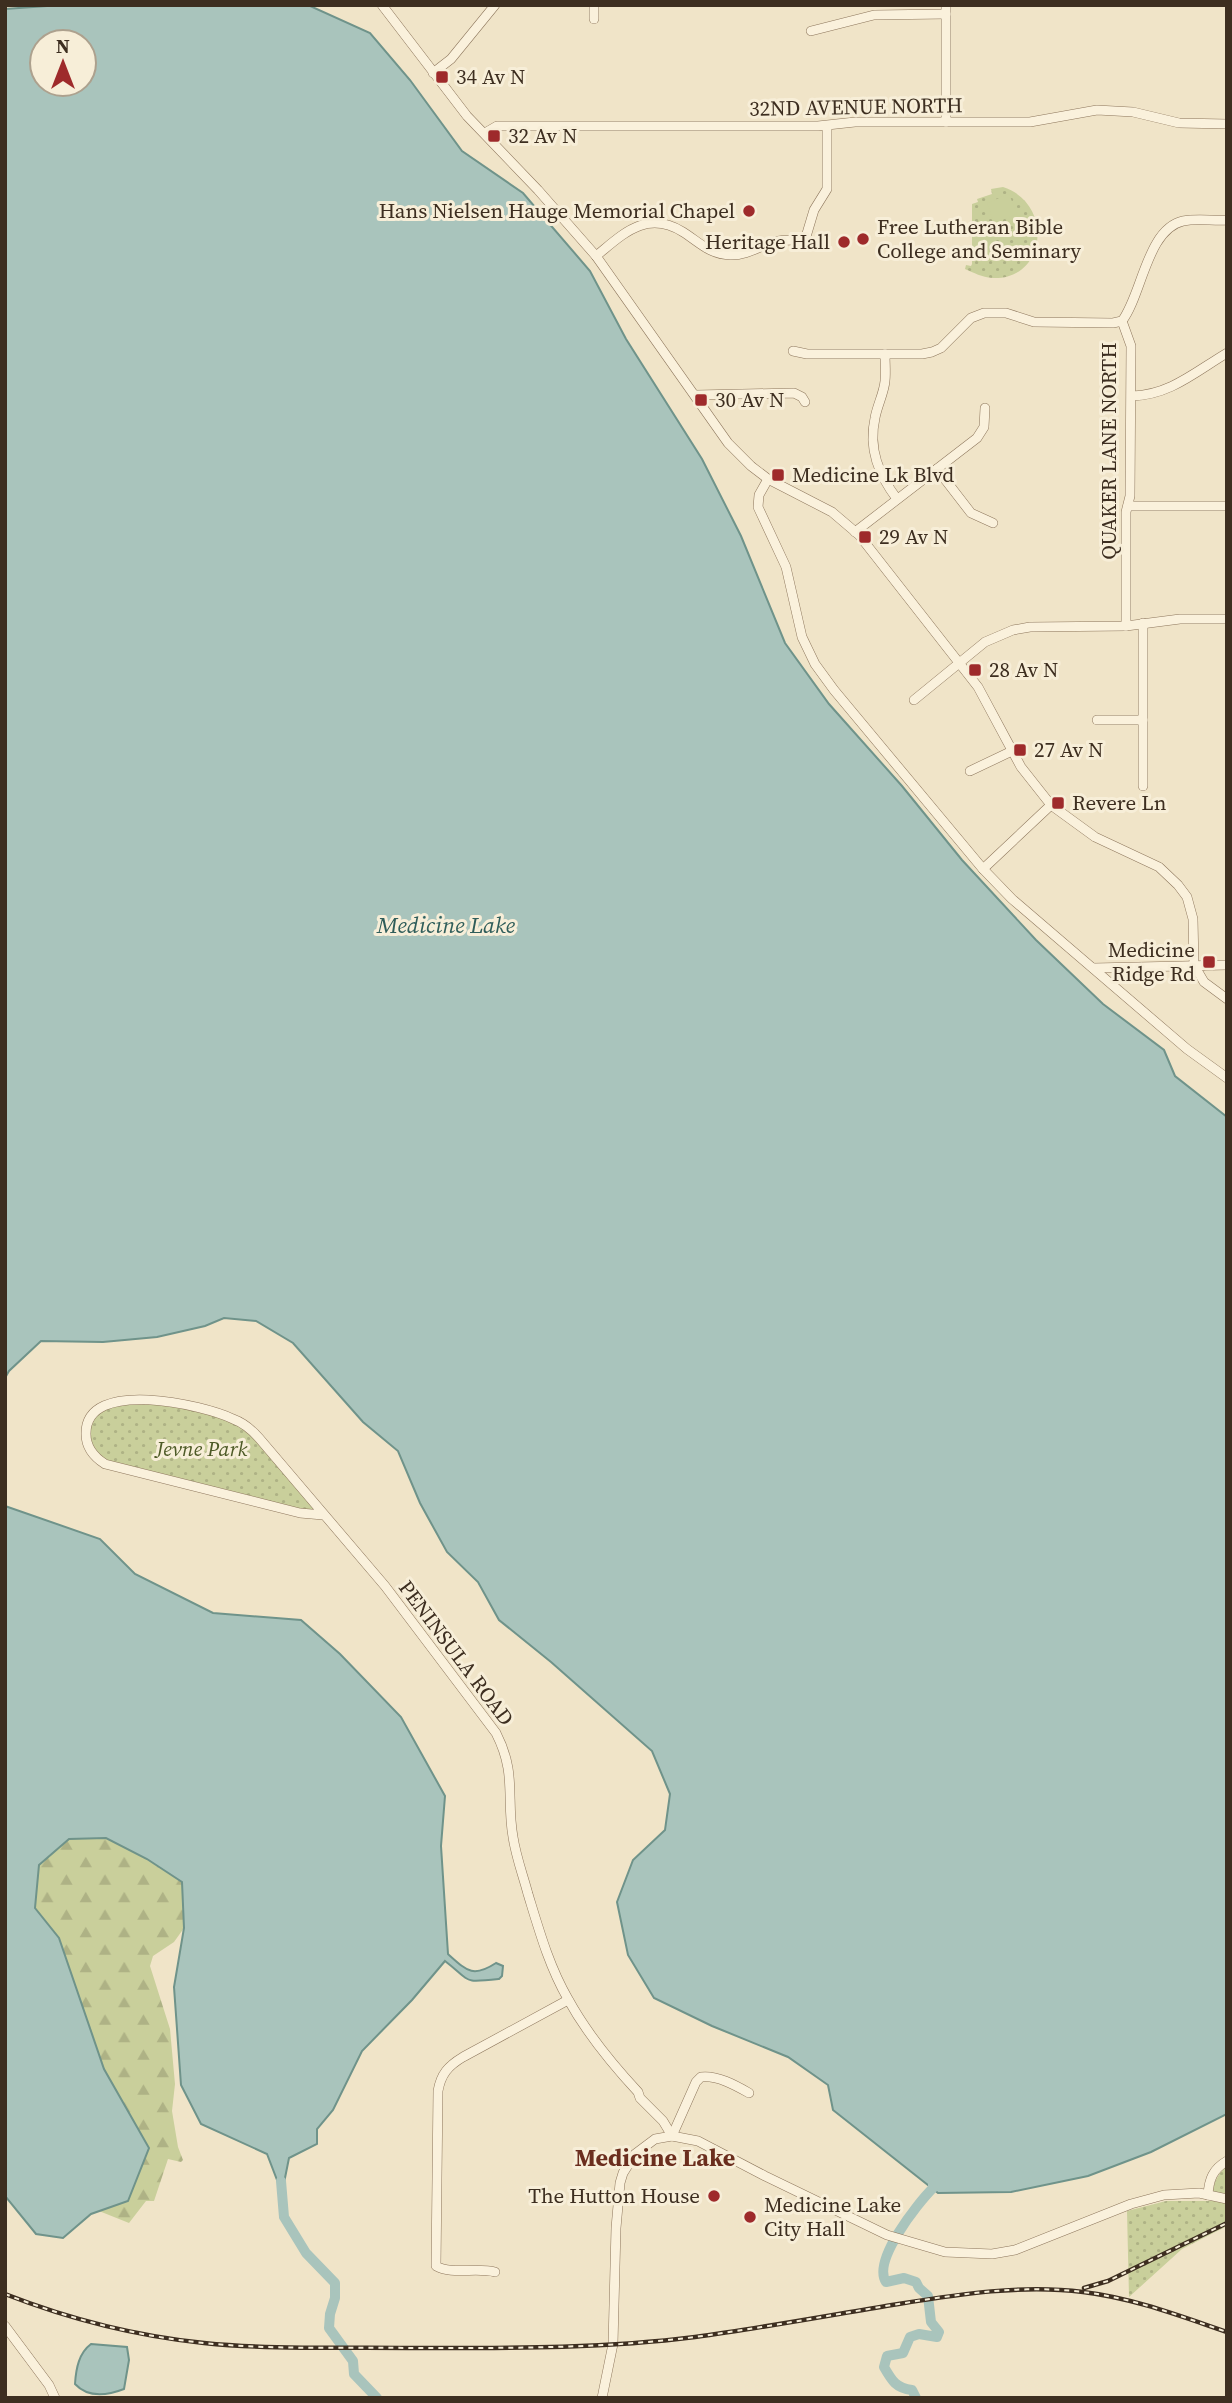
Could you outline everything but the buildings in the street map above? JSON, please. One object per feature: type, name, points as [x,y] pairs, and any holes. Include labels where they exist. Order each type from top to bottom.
[{"type":"street","points":[[383,5],[467,116],[596,256],[728,443],[768,479],[824,507],[855,531],[992,709],[1012,751],[1051,805],[1095,837],[1159,867],[1178,884],[1187,897],[1193,919],[1194,965],[1204,982],[1227,999]]},
{"type":"street","points":[[433,73],[451,58],[495,5]]},
{"type":"street","points":[[594,5],[594,19]]},
{"type":"street","points":[[811,31],[874,15],[946,10],[946,122]]},
{"type":"street","name":"32ND AVENUE NORTH","points":[[485,133],[497,126],[827,126],[855,122],[1030,122],[1087,111],[1115,110],[1179,123],[1227,124]]},
{"type":"street","points":[[596,256],[629,229],[659,224],[683,232],[709,250],[732,255],[752,252],[778,241],[805,240],[814,210],[827,189],[827,126]]},
{"type":"street","name":"QUAKER LANE NORTH","points":[[1126,626],[1132,396],[1131,346],[1122,321],[1157,243],[1170,227],[1184,221],[1227,220]]},
{"type":"street","points":[[793,351],[807,354],[922,354],[941,348],[971,318],[984,313],[1006,313],[1034,323],[1122,321]]},
{"type":"street","points":[[1132,396],[1155,394],[1167,389],[1227,353]]},
{"type":"street","points":[[885,354],[885,382],[872,433],[877,464],[883,479],[897,499]]},
{"type":"street","points":[[696,395],[794,394],[802,397],[805,402]]},
{"type":"street","points":[[855,531],[982,433],[985,408]]},
{"type":"street","points":[[937,469],[971,513],[993,523]]},
{"type":"street","points":[[768,479],[759,495],[758,507],[786,567],[802,637],[815,664],[876,742],[983,869],[1012,899],[1188,1049],[1227,1078]]},
{"type":"street","points":[[1128,506],[1227,506]]},
{"type":"street","points":[[914,700],[985,642],[1013,630],[1030,627],[1126,626],[1180,619],[1227,620]]},
{"type":"street","points":[[1143,624],[1143,786]]},
{"type":"street","points":[[1097,720],[1143,720]]},
{"type":"street","points":[[970,771],[1012,751]]},
{"type":"street","points":[[983,869],[1051,805]]},
{"type":"street","points":[[1093,968],[1227,965]]},
{"type":"street","name":"PENINSULA ROAD","points":[[323,1515],[300,1513],[105,1464],[93,1454],[88,1443],[88,1422],[102,1406],[125,1399],[196,1408],[229,1417],[251,1429],[396,1600],[502,1744],[510,1773],[512,1828],[516,1853],[545,1948],[568,2000],[593,2037],[640,2098],[663,2120],[672,2136]]},
{"type":"street","points":[[495,2272],[486,2269],[442,2269],[436,2266],[438,2102],[441,2079],[449,2066],[463,2057],[568,2000]]},
{"type":"street","points":[[672,2136],[696,2082],[701,2077],[710,2076],[749,2093]]},
{"type":"street","points":[[602,2398],[613,2344],[620,2183],[635,2154],[655,2140],[672,2136],[698,2141],[887,2235],[945,2252],[992,2254],[1023,2247],[1148,2199],[1182,2193],[1227,2199]]},
{"type":"street","points":[[1208,2195],[1214,2172],[1227,2161]]},
{"type":"street","points":[[5,2326],[49,2385],[55,2398]]},
{"type":"green space","points":[[1003,187],[1019,196],[1031,208],[1037,240],[1033,255],[1024,267],[1010,276],[992,278],[965,269],[966,265],[972,264],[972,204],[978,202],[977,199],[992,194],[991,189]]},
{"type":"green space","points":[[1009,194],[1017,214],[994,223],[987,203]]},
{"type":"green space","name":"Jevne Park","points":[[115,1401],[196,1408],[240,1422],[323,1515],[98,1459],[86,1429],[102,1406]]},
{"type":"green space","points":[[106,1838],[147,1859],[182,1882],[184,1928],[174,1942],[153,1956],[150,1966],[170,2029],[175,2084],[172,2111],[183,2160],[181,2162],[168,2159],[154,2201],[146,2201],[129,2223],[99,2211],[128,2201],[148,2148],[104,2069],[59,1938],[35,1908],[39,1865],[69,1839]]},
{"type":"green space","points":[[1227,2166],[1227,2226],[1182,2249],[1129,2297],[1127,2211],[1166,2201],[1211,2201],[1215,2182]]},
{"type":"water","name":"Medicine Lake","points":[[61,5],[308,5],[370,33],[410,80],[462,151],[523,193],[590,271],[626,339],[702,459],[741,536],[785,643],[829,704],[902,786],[962,860],[1036,940],[1103,1004],[1164,1050],[1175,1076],[1227,1117],[1227,2114],[1151,2152],[1088,2176],[1011,2192],[938,2193],[833,2110],[828,2085],[788,2057],[712,2026],[654,1998],[628,1955],[617,1902],[633,1860],[665,1830],[670,1794],[652,1751],[499,1620],[478,1582],[447,1552],[420,1503],[398,1451],[363,1422],[293,1343],[256,1321],[224,1318],[205,1326],[157,1337],[103,1342],[41,1341],[5,1378],[5,9]]},
{"type":"water","points":[[5,1506],[100,1539],[135,1574],[213,1613],[301,1620],[340,1654],[401,1717],[445,1796],[441,1846],[448,1954],[470,1970],[481,1970],[496,1963],[503,1966],[502,1976],[499,1979],[473,1981],[445,1961],[412,2000],[362,2051],[333,2110],[317,2129],[317,2144],[289,2158],[282,2193],[267,2154],[201,2124],[181,2085],[174,1987],[184,1928],[182,1882],[147,1859],[106,1838],[69,1839],[39,1865],[35,1908],[59,1938],[104,2069],[149,2148],[128,2201],[91,2214],[63,2238],[36,2234],[5,2196]]},
{"type":"water","points":[[91,2344],[127,2347],[129,2360],[124,2389],[91,2394],[75,2384],[79,2361]]},
{"type":"waterway","points":[[916,2398],[912,2390],[898,2386],[890,2376],[884,2367],[887,2356],[903,2353],[910,2337],[919,2334],[937,2337],[939,2332],[931,2322],[928,2296],[916,2282],[904,2278],[886,2282],[883,2273],[890,2247],[907,2219],[933,2188],[933,2177]]},
{"type":"waterway","points":[[281,2181],[284,2217],[306,2253],[335,2283],[329,2328],[353,2361],[354,2374],[377,2398]]},
{"type":"railway","points":[[1084,2288],[1108,2281],[1227,2223]]},
{"type":"railway","points":[[5,2294],[78,2319],[153,2336],[204,2343],[281,2347],[517,2348],[624,2344],[720,2333],[963,2294],[1035,2289],[1083,2292],[1120,2299],[1227,2332]]},
{"type":"place","name":"34 Av N","points":[[442,77]]},
{"type":"place","name":"32 Av N","points":[[494,136]]},
{"type":"place","name":"Hans Nielsen Hauge Memorial Chapel","points":[[749,211]]},
{"type":"place","name":"Free Lutheran Bible College and Seminary","points":[[863,239]]},
{"type":"place","name":"Heritage Hall","points":[[844,242]]},
{"type":"place","name":"30 Av N","points":[[701,400]]},
{"type":"place","name":"Medicine Lk Blvd","points":[[778,475]]},
{"type":"place","name":"29 Av N","points":[[865,537]]},
{"type":"place","name":"28 Av N","points":[[975,670]]},
{"type":"place","name":"27 Av N","points":[[1020,750]]},
{"type":"place","name":"Revere Ln","points":[[1058,803]]},
{"type":"place","name":"Medicine Ridge Rd","points":[[1209,962]]},
{"type":"place","name":"The Hutton House","points":[[714,2196]]},
{"type":"place","name":"Medicine Lake City Hall","points":[[750,2217]]},
{"type":"district","name":"Medicine Lake","points":[[655,2158]]}]
